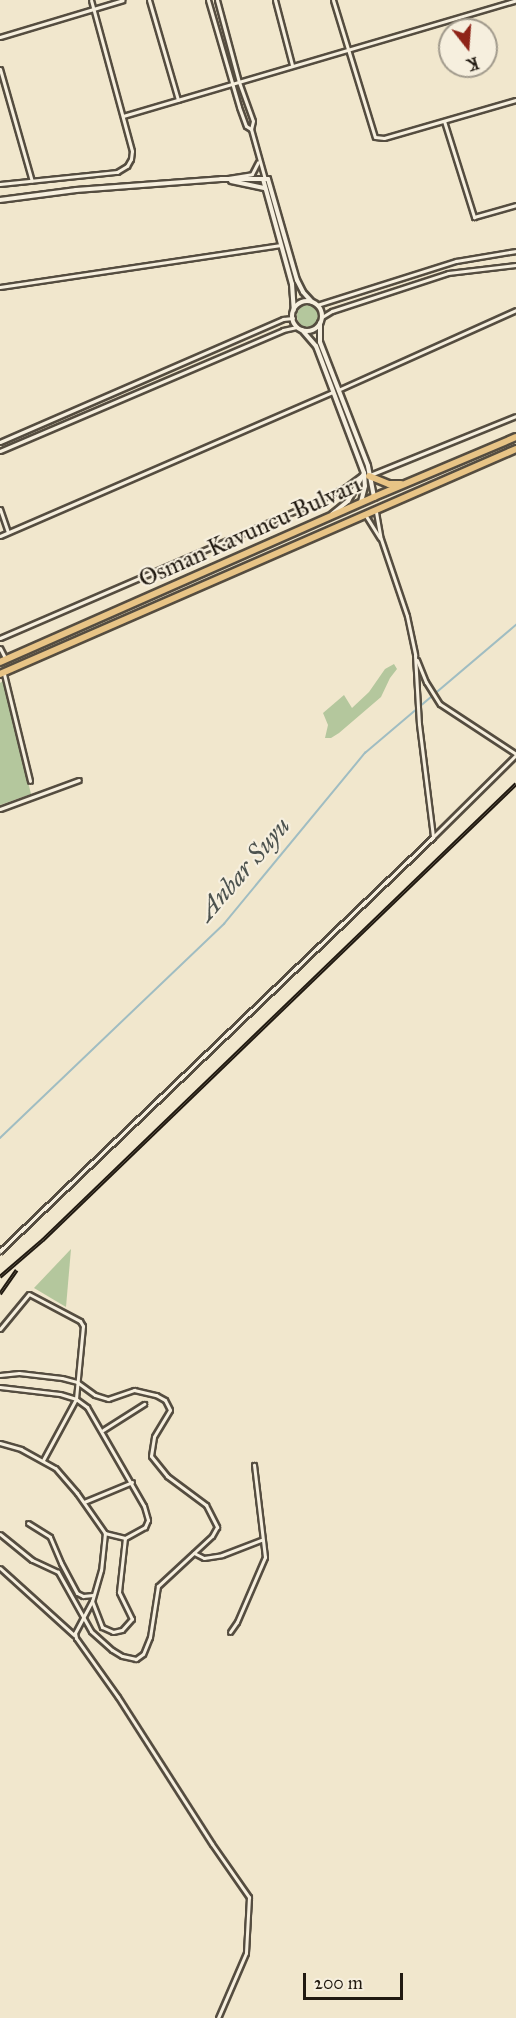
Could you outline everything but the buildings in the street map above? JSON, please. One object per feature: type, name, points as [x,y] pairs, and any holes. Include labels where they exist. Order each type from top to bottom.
[{"type":"highway","name":"Osman Kavuncu Bulvarı","points":[[3,661],[361,502],[516,437]]},
{"type":"highway","name":"Osman Kavuncu Bulvarı","points":[[2,673],[516,449]]},
{"type":"highway","points":[[368,475],[389,484],[404,484]]},
{"type":"highway","points":[[374,497],[376,511]]},
{"type":"highway","points":[[361,502],[362,512],[366,516]]},
{"type":"street","points":[[0,184],[122,171],[127,166],[132,151],[91,0]]},
{"type":"street","points":[[0,37],[123,0]]},
{"type":"street","points":[[149,0],[178,100]]},
{"type":"street","points":[[208,0],[232,84],[246,126],[251,129]]},
{"type":"street","points":[[217,0],[239,82],[253,121],[251,129],[259,161],[297,280],[303,292],[315,304],[321,320],[320,342],[374,497]]},
{"type":"street","points":[[274,0],[292,65]]},
{"type":"street","points":[[333,0],[375,137],[384,138],[516,100]]},
{"type":"street","points":[[123,116],[516,0]]},
{"type":"street","points":[[0,69],[32,181]]},
{"type":"street","points":[[444,121],[474,218],[516,205]]},
{"type":"street","points":[[0,200],[76,190],[252,174],[259,161]]},
{"type":"street","points":[[221,178],[266,179]]},
{"type":"street","points":[[221,178],[265,188]]},
{"type":"street","points":[[266,179],[265,188],[292,284],[294,310],[292,318]]},
{"type":"street","points":[[0,287],[281,245]]},
{"type":"street","points":[[294,310],[302,302],[315,304],[456,261],[516,252]]},
{"type":"street","points":[[0,451],[283,330],[300,328],[313,330],[332,311],[448,273],[516,265]]},
{"type":"street","points":[[338,390],[516,310]]},
{"type":"street","points":[[292,318],[316,346],[332,392],[368,475],[361,502]]},
{"type":"street","points":[[0,442],[283,319],[292,318]]},
{"type":"street","points":[[0,536],[332,392]]},
{"type":"street","points":[[0,638],[309,505],[368,475],[516,416]]},
{"type":"street","points":[[327,518],[348,501],[368,475]]},
{"type":"street","points":[[0,509],[8,532]]},
{"type":"street","points":[[376,511],[381,539],[407,616],[415,655],[419,724],[433,837]]},
{"type":"street","points":[[366,516],[381,539]]},
{"type":"street","points":[[0,648],[3,661]]},
{"type":"street","points":[[0,1251],[433,837],[516,754],[440,704],[426,682],[415,655]]},
{"type":"street","points":[[2,673],[30,781]]},
{"type":"street","points":[[0,809],[79,780]]},
{"type":"street","points":[[0,1329],[27,1294],[80,1321],[83,1328],[76,1399],[43,1460]]},
{"type":"street","points":[[0,1375],[19,1373],[62,1378],[77,1382],[103,1398],[113,1399],[127,1392],[142,1391],[156,1395],[169,1404],[170,1410],[154,1437],[151,1456],[180,1487],[206,1505],[216,1522],[212,1536],[158,1586],[150,1637],[140,1657],[129,1658],[112,1650],[91,1630],[58,1572],[33,1560],[0,1534]]},
{"type":"street","points":[[0,1388],[48,1391],[76,1399],[87,1407],[103,1430],[132,1482],[148,1520],[140,1531],[125,1538],[105,1533]]},
{"type":"street","points":[[103,1430],[144,1404]]},
{"type":"street","points":[[0,1443],[43,1460],[67,1480],[105,1533],[101,1570],[92,1601],[74,1635]]},
{"type":"street","points":[[230,1632],[237,1622],[264,1557],[254,1465]]},
{"type":"street","points":[[84,1502],[132,1482]]},
{"type":"street","points":[[28,1523],[50,1537],[77,1593],[83,1596],[93,1595]]},
{"type":"street","points":[[92,1601],[97,1617],[105,1629],[117,1632],[131,1621],[132,1614],[118,1592],[125,1538]]},
{"type":"street","points":[[194,1553],[204,1558],[222,1555],[261,1540]]},
{"type":"street","points":[[0,1568],[74,1635],[120,1700],[212,1844],[249,1897],[246,1953],[218,2018]]},
{"type":"green space","points":[[308,305],[316,308],[319,316],[316,324],[308,327],[300,324],[297,316],[300,308]]},
{"type":"green space","points":[[394,664],[397,669],[381,697],[339,733],[331,738],[325,738],[328,725],[323,713],[344,695],[352,708],[369,692],[385,669]]},
{"type":"green space","points":[[3,681],[31,794],[0,805],[0,683]]},
{"type":"green space","points":[[71,1249],[66,1307],[34,1288]]},
{"type":"waterway","name":"Anbar Suyu","points":[[0,1138],[224,924],[365,753],[516,625]]},
{"type":"railway","points":[[0,1277],[43,1240],[516,784]]},
{"type":"railway","points":[[0,1294],[17,1270]]}]
